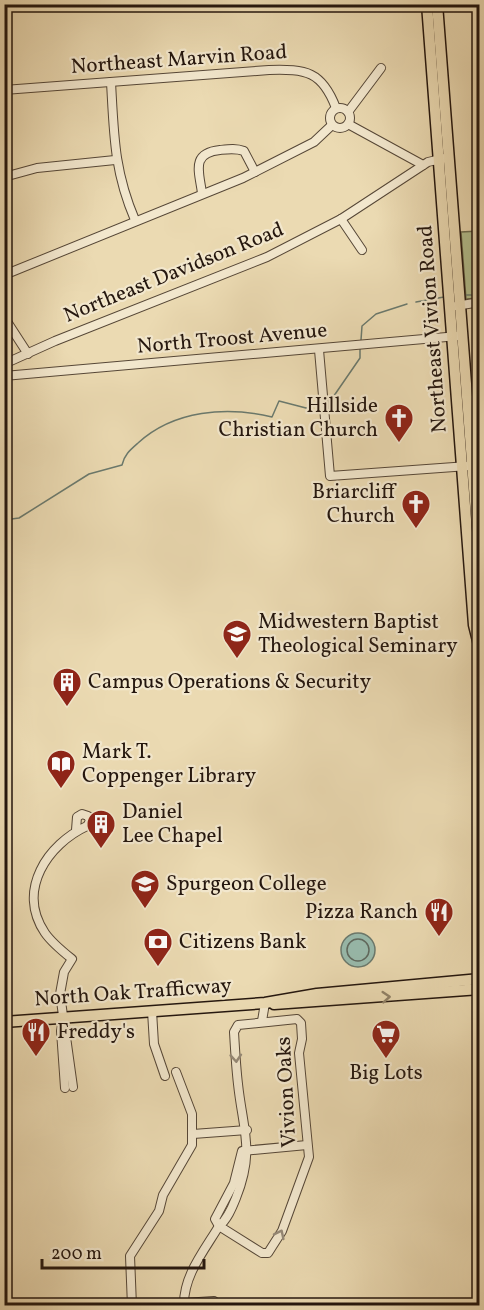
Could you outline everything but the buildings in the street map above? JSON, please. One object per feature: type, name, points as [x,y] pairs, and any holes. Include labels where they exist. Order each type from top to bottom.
[{"type":"main road","name":"Northeast Vivion Road","points":[[428,4],[444,158]]},
{"type":"main road","name":"Northeast Vivion Road","points":[[437,4],[444,158],[467,466],[474,625],[480,649]]},
{"type":"main road","points":[[429,19],[438,28]]},
{"type":"main road","name":"Northeast Vivion Road","points":[[467,466],[477,497],[480,567]]},
{"type":"main road","name":"North Oak Trafficway","points":[[4,1022],[265,1003],[317,994],[478,985]]},
{"type":"street","points":[[348,112],[381,68]]},
{"type":"street","name":"Northeast Marvin Road","points":[[4,90],[269,70],[303,70],[324,84],[336,108]]},
{"type":"street","points":[[111,82],[115,160],[135,220]]},
{"type":"street","points":[[332,125],[331,116],[336,108],[348,112],[351,116],[348,124]]},
{"type":"street","points":[[332,125],[338,127],[348,124],[423,165]]},
{"type":"street","points":[[4,275],[255,172],[314,142],[332,125]]},
{"type":"street","points":[[202,193],[199,163],[202,156],[208,152],[231,149],[244,151],[255,172]]},
{"type":"street","name":"Northeast Davidson Road","points":[[4,364],[55,341],[234,272],[341,219],[423,165],[444,158]]},
{"type":"street","points":[[4,177],[37,168],[115,160]]},
{"type":"street","points":[[341,219],[362,250]]},
{"type":"street","points":[[455,306],[480,302]]},
{"type":"street","points":[[4,317],[28,354]]},
{"type":"street","name":"North Troost Avenue","points":[[4,376],[319,350],[457,336]]},
{"type":"street","points":[[319,350],[330,476],[467,466]]},
{"type":"street","points":[[69,1087],[67,1031],[63,1018],[61,982],[72,959],[44,932],[38,919],[35,892],[39,872],[47,855],[76,830]]},
{"type":"street","points":[[262,1021],[265,1003]]},
{"type":"street","name":"Vivion Oaks","points":[[219,1226],[262,1253],[268,1253],[282,1231],[309,1157],[299,1053],[302,1038],[301,1023],[297,1019],[272,1020],[271,1011],[265,1003]]},
{"type":"street","points":[[152,1011],[154,1044],[165,1076]]},
{"type":"street","points":[[214,1301],[184,1304],[184,1289],[234,1204],[246,1175],[247,1130],[238,1087],[234,1032],[238,1025],[272,1020]]},
{"type":"street","points":[[132,1305],[130,1256],[159,1211],[163,1195],[192,1145],[192,1114],[176,1072]]},
{"type":"street","points":[[193,1134],[247,1130]]},
{"type":"street","points":[[247,1150],[307,1145]]},
{"type":"green space","points":[[479,231],[479,298],[466,299],[461,232]]},
{"type":"water","points":[[358,933],[370,938],[375,950],[370,962],[358,967],[346,962],[341,950],[346,938]]},
{"type":"waterway","points":[[463,295],[480,295]]},
{"type":"waterway","points":[[416,302],[444,297]]},
{"type":"waterway","points":[[361,340],[362,326],[376,314],[407,304]]},
{"type":"waterway","points":[[329,403],[360,358],[360,348]]},
{"type":"waterway","points":[[4,520],[19,518],[89,474],[122,465],[130,450],[152,432],[184,417],[219,412],[272,417],[279,401],[306,408],[319,405]]},
{"type":"place","name":"Hillside Christian Church","points":[[399,444]]},
{"type":"place","name":"Briarcliff Church","points":[[416,530]]},
{"type":"place","name":"Midwestern Baptist Theological Seminary","points":[[237,660]]},
{"type":"place","name":"Campus Operations & Security","points":[[67,708]]},
{"type":"place","name":"Mark T. Coppenger Library","points":[[61,790]]},
{"type":"place","name":"Daniel Lee Chapel","points":[[101,850]]},
{"type":"place","name":"Spurgeon College","points":[[145,910]]},
{"type":"place","name":"Pizza Ranch","points":[[439,938]]},
{"type":"place","name":"Citizens Bank","points":[[158,968]]},
{"type":"place","name":"Freddy's","points":[[36,1058]]},
{"type":"place","name":"Big Lots","points":[[386,1060]]}]
